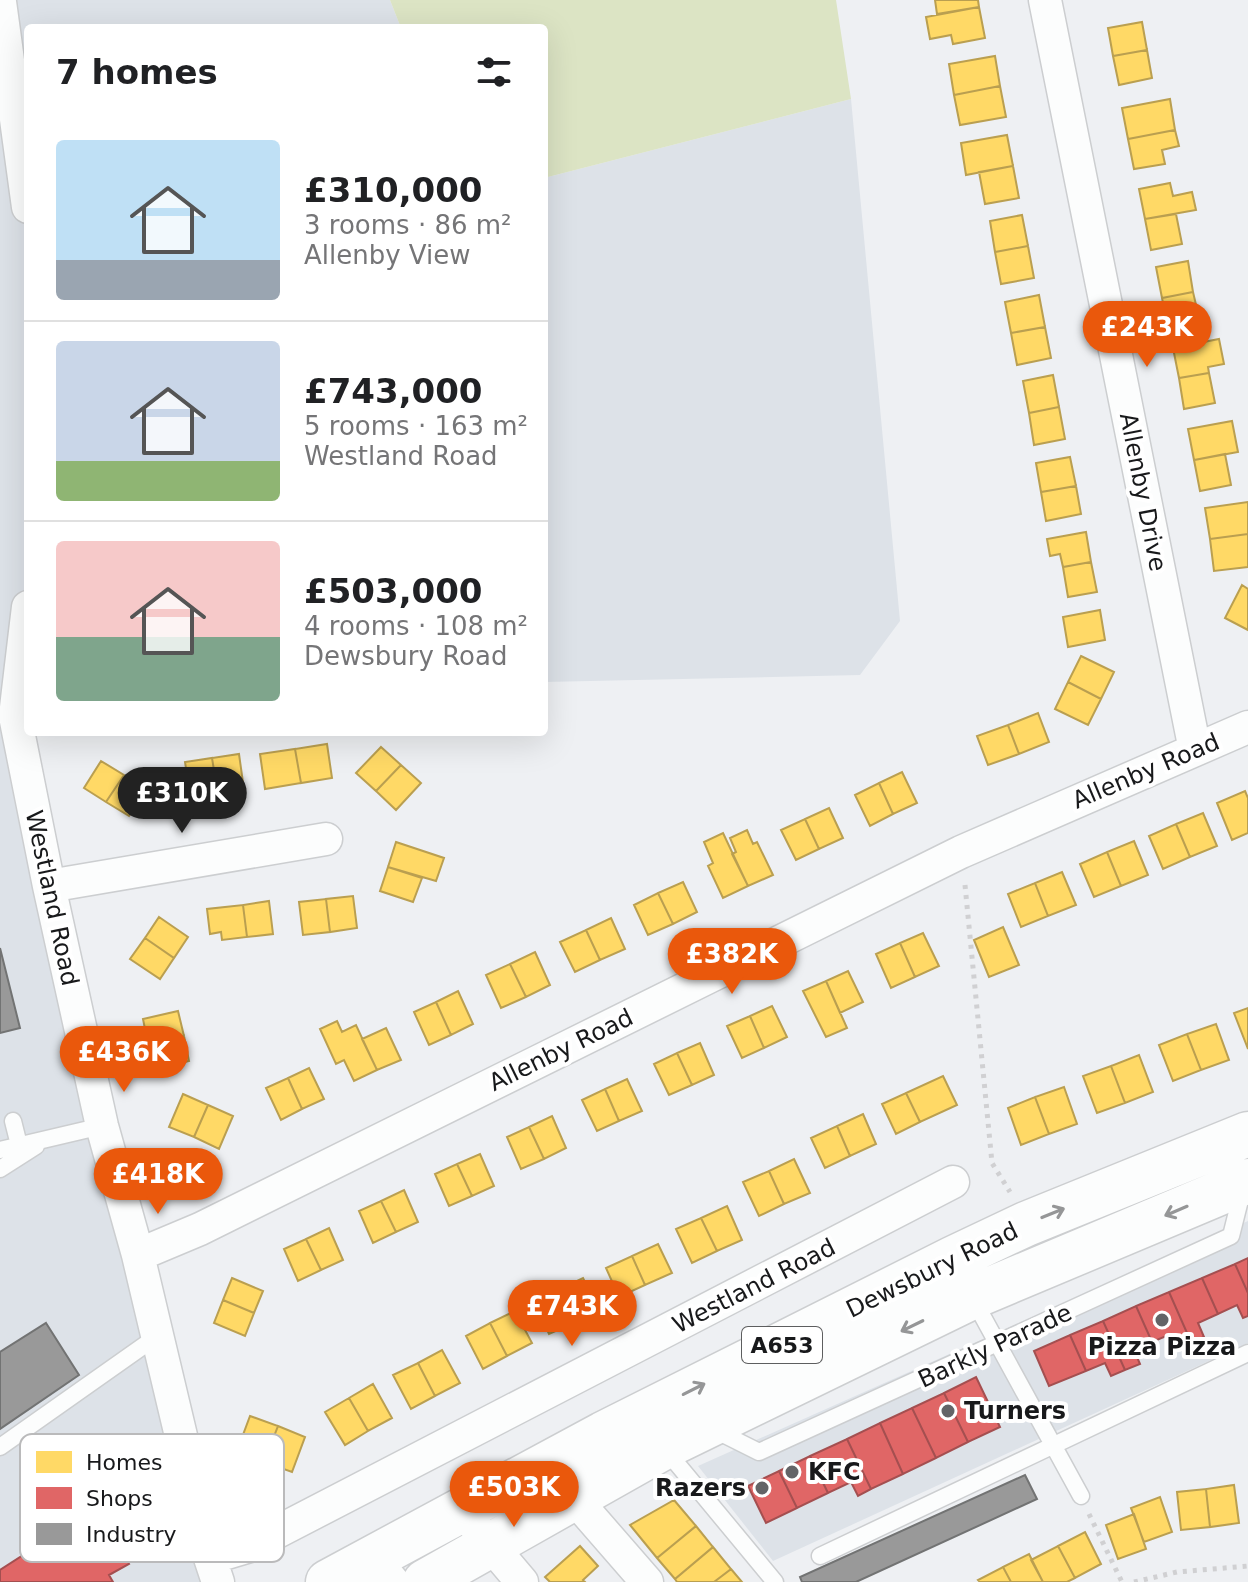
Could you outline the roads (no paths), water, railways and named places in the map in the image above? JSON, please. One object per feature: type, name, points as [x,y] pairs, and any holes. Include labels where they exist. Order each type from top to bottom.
[{"type":"main road","name":"Dewsbury Road","points":[[425,1582],[575,1499],[651,1432],[708,1426],[962,1278],[1026,1224],[1248,1134]]},
{"type":"main road","name":"Dewsbury Road","points":[[328,1582],[383,1570],[462,1511],[546,1465],[651,1432],[962,1278],[1246,1182]]},
{"type":"street","name":"Allenby Drive","points":[[1045,0],[1195,750]]},
{"type":"street","points":[[0,2],[24,178]]},
{"type":"street","name":"Westland Road","points":[[24,629],[8,716],[102,1126],[138,1255],[180,1434]]},
{"type":"street","name":"Allenby Road","points":[[138,1255],[200,1229],[961,852],[1248,727]]},
{"type":"street","points":[[49,886],[326,839]]},
{"type":"street","name":"Westland Road","points":[[284,1528],[953,1182]]},
{"type":"street","points":[[546,1465],[647,1582]]},
{"type":"street","points":[[462,1511],[522,1582]]},
{"type":"lane","points":[[13,1121],[19,1145]]},
{"type":"lane","points":[[0,1150],[102,1126]]},
{"type":"lane","points":[[0,1169],[51,1136]]},
{"type":"lane","name":"Barkly Parade","points":[[708,1426],[759,1452],[998,1345],[1231,1236],[1246,1182]]},
{"type":"lane","points":[[962,1278],[1081,1496]]},
{"type":"lane","points":[[0,1447],[156,1337]]},
{"type":"lane","points":[[820,1556],[1248,1353]]},
{"type":"lane","points":[[651,1432],[775,1582]]},
{"type":"place","name":"Pizza Pizza","points":[[1162,1320]]},
{"type":"place","name":"Turners","points":[[948,1411]]},
{"type":"place","name":"KFC","points":[[792,1472]]},
{"type":"place","name":"Razers","points":[[762,1488]]}]
